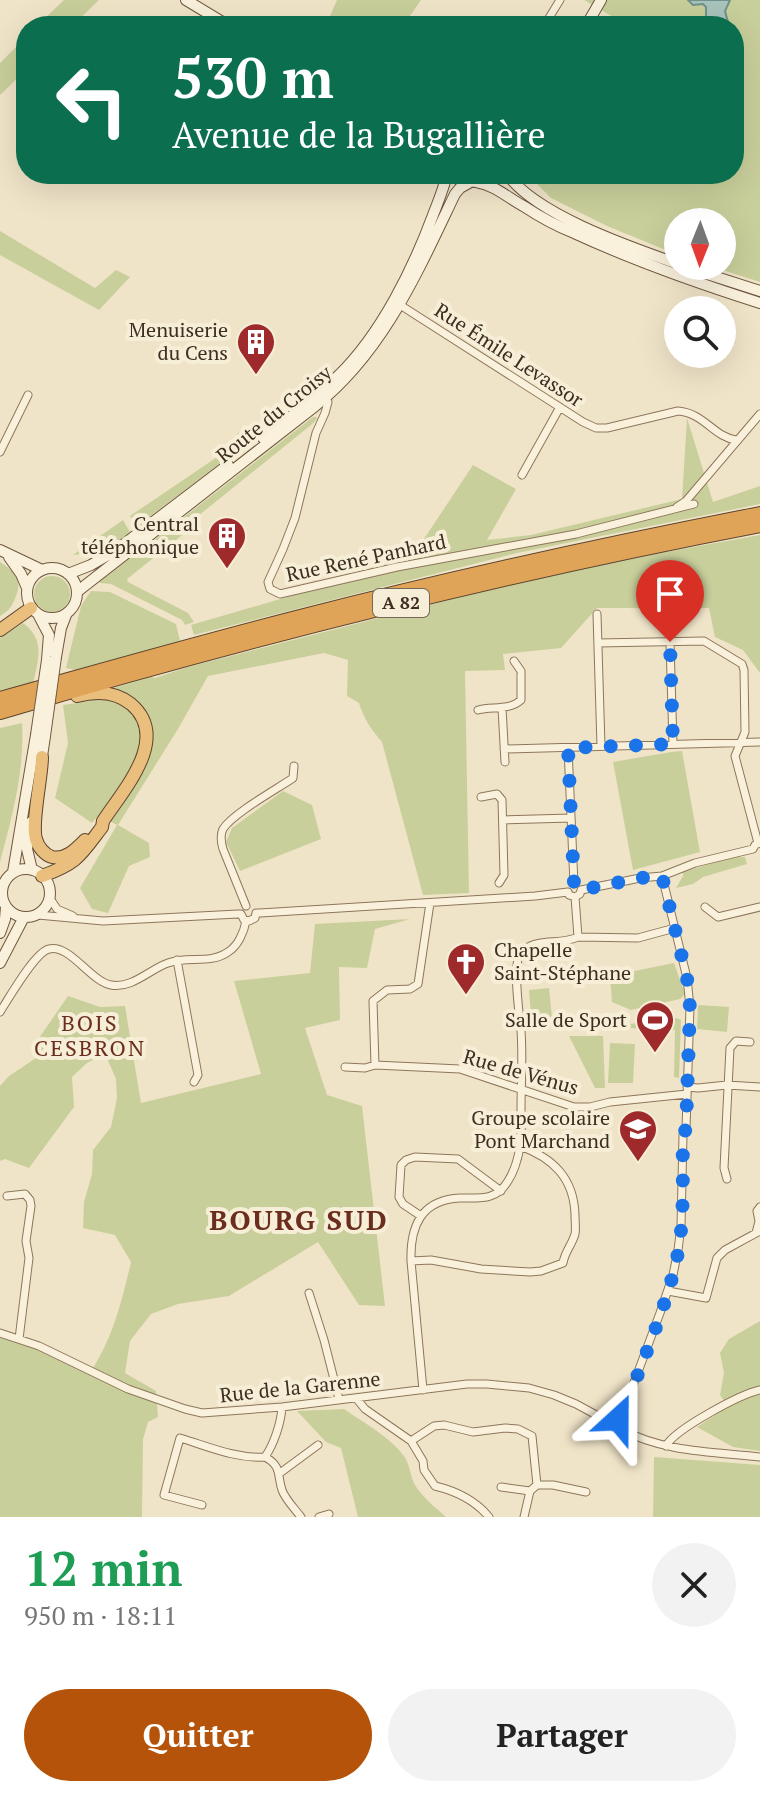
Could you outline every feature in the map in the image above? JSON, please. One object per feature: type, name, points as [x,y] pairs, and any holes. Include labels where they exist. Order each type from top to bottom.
[{"type":"highway","name":"A 82","points":[[0,699],[387,595],[760,514]]},
{"type":"highway","name":"A 82","points":[[0,712],[348,615],[574,563],[760,525]]},
{"type":"highway","points":[[0,630],[35,612]]},
{"type":"highway","points":[[37,873],[63,869],[80,857],[102,827],[143,758],[147,741],[143,719],[126,700],[94,692],[59,700],[46,698]]},
{"type":"highway","points":[[42,757],[35,832],[43,851],[51,857],[68,854],[103,821]]},
{"type":"main road","points":[[186,0],[212,16]]},
{"type":"main road","name":"Route du Croisy","points":[[396,302],[445,184]]},
{"type":"main road","name":"Route du Croisy","points":[[78,591],[324,395],[365,357],[423,262],[455,194],[468,184]]},
{"type":"main road","points":[[490,184],[554,224],[622,254],[760,304]]},
{"type":"main road","points":[[517,184],[544,207],[664,259]]},
{"type":"main road","points":[[726,280],[760,291]]},
{"type":"main road","name":"Route du Croisy","points":[[68,574],[115,551],[324,395]]},
{"type":"main road","points":[[4,553],[42,570]]},
{"type":"main road","points":[[4,553],[21,574],[27,598],[49,635],[52,658]]},
{"type":"main road","points":[[0,933],[6,907],[2,889],[13,872],[52,658],[66,615],[75,604],[78,591],[68,574],[57,568],[42,570],[27,589]]},
{"type":"main road","points":[[35,612],[52,619],[66,615]]},
{"type":"main road","points":[[6,907],[24,917],[38,915],[49,897],[48,883],[28,859],[27,840],[42,757],[40,736]]},
{"type":"main road","points":[[13,872],[37,873]]},
{"type":"main road","points":[[0,963],[24,917]]},
{"type":"street","name":"Rue Émile Levassor","points":[[396,302],[596,428],[678,411],[697,415],[729,439],[736,440]]},
{"type":"street","points":[[0,452],[28,395]]},
{"type":"street","name":"Rue René Panhard","points":[[324,395],[327,408],[316,433],[295,518],[268,582],[270,589],[280,594],[397,567],[576,534],[694,504]]},
{"type":"street","points":[[522,475],[560,407]]},
{"type":"street","points":[[675,509],[686,501],[760,414]]},
{"type":"street","points":[[597,614],[601,746]]},
{"type":"street","points":[[256,913],[574,891],[662,876],[695,863],[758,848],[757,823],[735,756],[745,732],[742,664],[704,641],[598,643]]},
{"type":"street","points":[[670,642],[673,744]]},
{"type":"street","points":[[478,710],[502,708],[521,700],[521,671],[514,661]]},
{"type":"street","points":[[502,708],[505,762]]},
{"type":"street","points":[[504,749],[760,742]]},
{"type":"street","points":[[568,748],[578,937]]},
{"type":"street","points":[[246,906],[223,849],[222,830],[293,778],[294,766]]},
{"type":"street","points":[[481,797],[497,794],[502,800],[504,875],[499,883]]},
{"type":"street","points":[[503,820],[571,818]]},
{"type":"street","points":[[621,1429],[623,1424],[620,1420],[668,1291],[681,1226],[690,1007],[687,978],[662,876]]},
{"type":"street","points":[[49,897],[57,909],[83,919]]},
{"type":"street","points":[[375,1065],[373,1001],[387,990],[410,989],[418,984],[430,903]]},
{"type":"street","points":[[38,915],[103,921],[253,920],[256,913],[253,907],[246,906]]},
{"type":"street","points":[[0,1012],[39,954],[51,948],[63,951],[105,983],[115,986],[127,984],[165,963],[206,960],[227,953],[241,936],[242,909],[246,906]]},
{"type":"street","points":[[705,907],[718,917],[760,907]]},
{"type":"street","points":[[423,1390],[410,1243],[415,1227],[426,1210],[442,1201],[488,1198],[501,1191],[512,1172],[520,1146],[521,1032],[517,1009],[520,954],[525,948],[536,944],[578,937],[638,938],[675,928]]},
{"type":"street","points":[[177,960],[198,1075],[194,1082]]},
{"type":"street","points":[[727,1179],[724,1168],[730,1048],[736,1041],[750,1042]]},
{"type":"street","name":"Rue de Vénus","points":[[345,1067],[375,1065],[460,1069],[574,1107],[590,1107],[698,1088],[727,1085],[760,1087]]},
{"type":"street","points":[[411,1261],[431,1260],[481,1269],[530,1272],[563,1263],[564,1253],[575,1234],[572,1192],[554,1165],[540,1154],[520,1146]]},
{"type":"street","points":[[421,1216],[403,1204],[399,1197],[401,1165],[415,1157],[458,1159],[501,1191]]},
{"type":"street","points":[[7,1196],[25,1194],[31,1206],[26,1241],[29,1258],[19,1339]]},
{"type":"street","points":[[668,1291],[706,1298],[717,1258],[725,1250],[758,1232],[757,1211],[760,1207]]},
{"type":"street","points":[[309,1293],[339,1399]]},
{"type":"street","name":"Rue de la Garenne","points":[[0,1333],[39,1346],[128,1389],[202,1413],[282,1407],[467,1384],[529,1388],[576,1404],[611,1423],[615,1431],[621,1429],[639,1439],[666,1446],[760,1457]]},
{"type":"street","points":[[666,1446],[685,1428],[760,1390]]},
{"type":"street","points":[[356,1398],[365,1409],[411,1441],[435,1486],[451,1490],[479,1506],[489,1517]]},
{"type":"street","points":[[265,1457],[282,1407]]},
{"type":"street","points":[[611,1423],[615,1419],[620,1420]]},
{"type":"street","points":[[411,1441],[434,1426],[444,1425],[473,1432],[518,1429],[532,1436],[533,1488],[524,1517]]},
{"type":"street","points":[[202,1505],[164,1495],[180,1438],[232,1454],[265,1457],[273,1462],[280,1473],[282,1492],[301,1517]]},
{"type":"street","points":[[280,1473],[318,1445]]},
{"type":"street","points":[[501,1487],[553,1485],[586,1492]]},
{"type":"street","points":[[319,1517],[329,1514]]},
{"type":"green space","points":[[64,0],[99,0],[82,16],[47,16]]},
{"type":"green space","points":[[337,0],[421,0],[410,16],[330,16]]},
{"type":"green space","points":[[584,0],[760,0],[760,282],[736,274],[736,208],[664,208],[664,249],[551,198],[537,184],[744,184],[744,16],[612,16]]},
{"type":"green space","points":[[16,47],[16,80],[0,95],[0,63]]},
{"type":"green space","points":[[0,231],[95,288],[116,270],[130,277],[99,310],[0,255]]},
{"type":"green space","points":[[313,417],[317,419],[311,425],[193,520],[186,532],[127,579],[188,613],[194,622],[185,625],[182,620],[111,584],[100,583],[99,581]]},
{"type":"green space","points":[[687,418],[713,502],[760,486],[760,504],[517,553],[194,635],[191,625],[294,595],[404,569],[473,465],[516,489],[487,540],[531,535],[682,499]]},
{"type":"green space","points":[[239,432],[238,450],[137,526],[130,516],[226,451]]},
{"type":"green space","points":[[123,520],[130,532],[103,552],[73,555]]},
{"type":"green space","points":[[760,535],[760,673],[743,650],[715,637],[709,608],[597,608],[561,648],[503,654],[505,670],[465,671],[469,893],[423,895],[382,742],[368,724],[359,703],[347,696],[348,660],[324,653],[208,676],[118,825],[149,843],[150,857],[129,866],[108,913],[92,909],[80,888],[117,825],[99,815],[92,823],[55,798],[68,743],[63,705],[90,701],[114,688],[151,677],[495,588]]},
{"type":"green space","points":[[0,562],[15,574],[18,583],[13,604],[0,616]]},
{"type":"green space","points":[[52,576],[64,582],[70,594],[64,606],[52,612],[40,606],[34,594],[40,582]]},
{"type":"green space","points":[[91,591],[110,592],[176,624],[180,641],[84,672],[66,668],[81,606]]},
{"type":"green space","points":[[23,623],[38,643],[33,684],[0,692],[0,638]]},
{"type":"green space","points":[[22,723],[20,776],[0,862],[0,728]]},
{"type":"green space","points":[[682,751],[700,852],[633,870],[613,762]]},
{"type":"green space","points":[[283,791],[312,805],[321,839],[240,871],[226,842],[232,828]]},
{"type":"green space","points":[[733,857],[745,857],[747,864],[676,888],[683,872]]},
{"type":"green space","points":[[410,919],[375,929],[367,968],[339,967],[340,1020],[305,1028],[327,1095],[362,1106],[385,1306],[359,1305],[318,1242],[229,1296],[178,1304],[151,1314],[130,1341],[125,1373],[156,1391],[158,1417],[148,1422],[143,1439],[142,1517],[0,1517],[0,1336],[19,1340],[89,1374],[110,1334],[131,1262],[115,1235],[83,1228],[93,1150],[111,1127],[117,1098],[116,1079],[105,1054],[87,1063],[72,1077],[74,1107],[29,1168],[5,1159],[0,1161],[0,1086],[36,1058],[37,1041],[68,996],[100,1007],[125,1006],[141,1103],[261,1074],[234,981],[310,973],[315,924]]},
{"type":"green space","points":[[674,963],[685,994],[680,999],[631,1010],[612,1002],[610,976]]},
{"type":"green space","points":[[549,988],[553,1027],[532,1029],[529,990]]},
{"type":"green space","points":[[699,1005],[729,1007],[727,1032],[697,1029]]},
{"type":"green space","points":[[681,1020],[679,1078],[674,1077],[675,1030],[629,1028],[629,1024]]},
{"type":"green space","points":[[569,1036],[603,1036],[605,1088],[595,1088]]},
{"type":"green space","points":[[610,1043],[635,1044],[633,1083],[608,1083]]},
{"type":"green space","points":[[760,1321],[760,1451],[733,1447],[697,1427],[728,1407],[720,1395],[724,1373],[720,1353],[729,1339]]},
{"type":"green space","points":[[344,1409],[398,1449],[406,1459],[418,1490],[446,1517],[358,1517],[341,1448],[326,1442],[297,1411]]},
{"type":"green space","points":[[654,1457],[760,1465],[760,1517],[653,1517]]},
{"type":"water","points":[[688,0],[730,0],[725,11],[726,16],[706,16],[703,4],[693,5]]},
{"type":"place","name":"Menuiserie du Cens","points":[[256,376]]},
{"type":"place","name":"Central téléphonique","points":[[227,570]]},
{"type":"place","name":"Chapelle Saint-Stéphane","points":[[466,996]]},
{"type":"place","name":"Salle de Sport","points":[[655,1054]]},
{"type":"place","name":"Groupe scolaire Pont Marchand","points":[[638,1163]]},
{"type":"district","name":"BOIS CESBRON","points":[[90,1036]]},
{"type":"district","name":"BOURG SUD","points":[[299,1220]]},
{"type":"route","points":[[618,1419],[624,1411],[660,1313],[678,1250],[690,1007],[687,978],[662,876],[581,890],[574,884],[568,748],[673,744],[670,642]]}]
